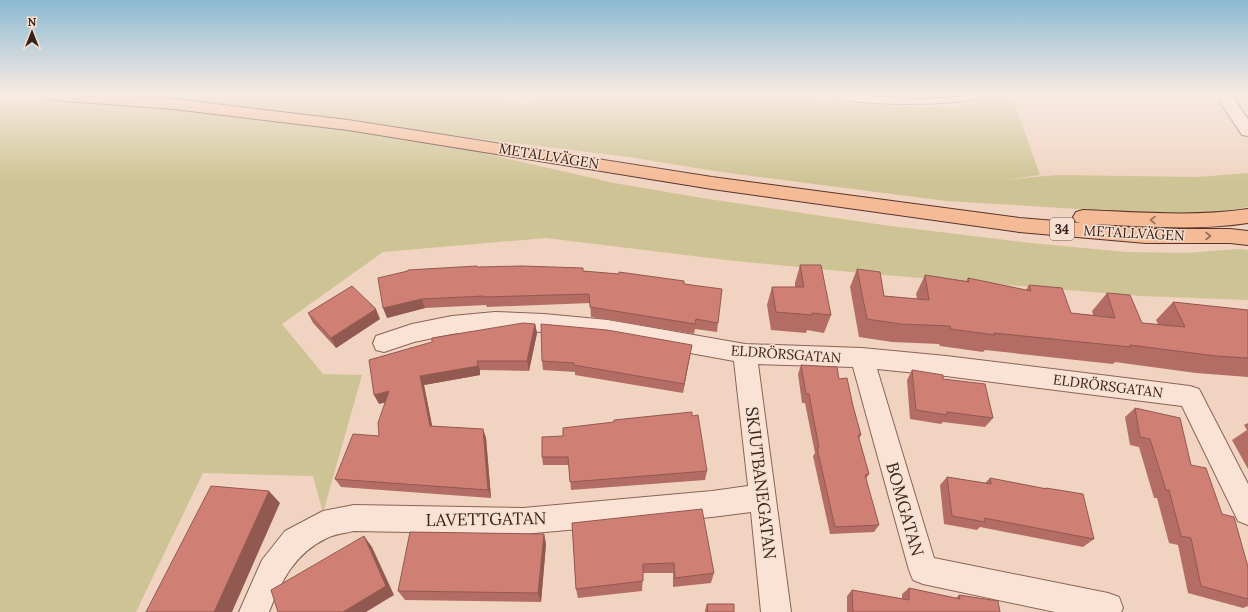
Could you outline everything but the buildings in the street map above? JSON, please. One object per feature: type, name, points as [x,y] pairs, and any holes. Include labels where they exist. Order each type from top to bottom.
[{"type":"main road","name":"METALLVÄGEN","points":[[336,124],[712,182],[1019,225],[1146,236],[1230,236],[1248,238]]},
{"type":"main road","name":"METALLVÄGEN","points":[[877,206],[1015,214],[1164,220],[1222,220],[1248,216]]},
{"type":"street","name":"ELDRÖRSGATAN","points":[[384,343],[412,333],[452,325],[495,321],[544,323],[608,329],[744,354],[862,358],[946,366],[1190,396],[1248,512]]},
{"type":"street","name":"SKJUTBANEGATAN","points":[[744,354],[763,497],[776,612]]},
{"type":"street","name":"BOMGATAN","points":[[862,358],[923,570],[1108,608]]},
{"type":"street","name":"LAVETTGATAN","points":[[254,612],[272,570],[294,541],[323,525],[354,518],[523,521],[712,504],[763,497]]},
{"type":"shaded area","points":[[0,124],[354,124],[614,183],[702,198],[883,225],[1031,243],[1126,252],[1186,253],[1237,249],[1248,250],[1248,300],[1140,296],[872,274],[726,260],[546,238],[383,252],[282,324],[323,374],[362,375],[323,513],[313,476],[203,473],[136,612],[0,612]]},
{"type":"shaded area","points":[[357,124],[1022,124],[1040,175],[1004,180],[1057,175],[1198,177],[1248,173],[1248,207],[1211,214],[1161,214],[946,201],[714,171],[629,157]]}]
